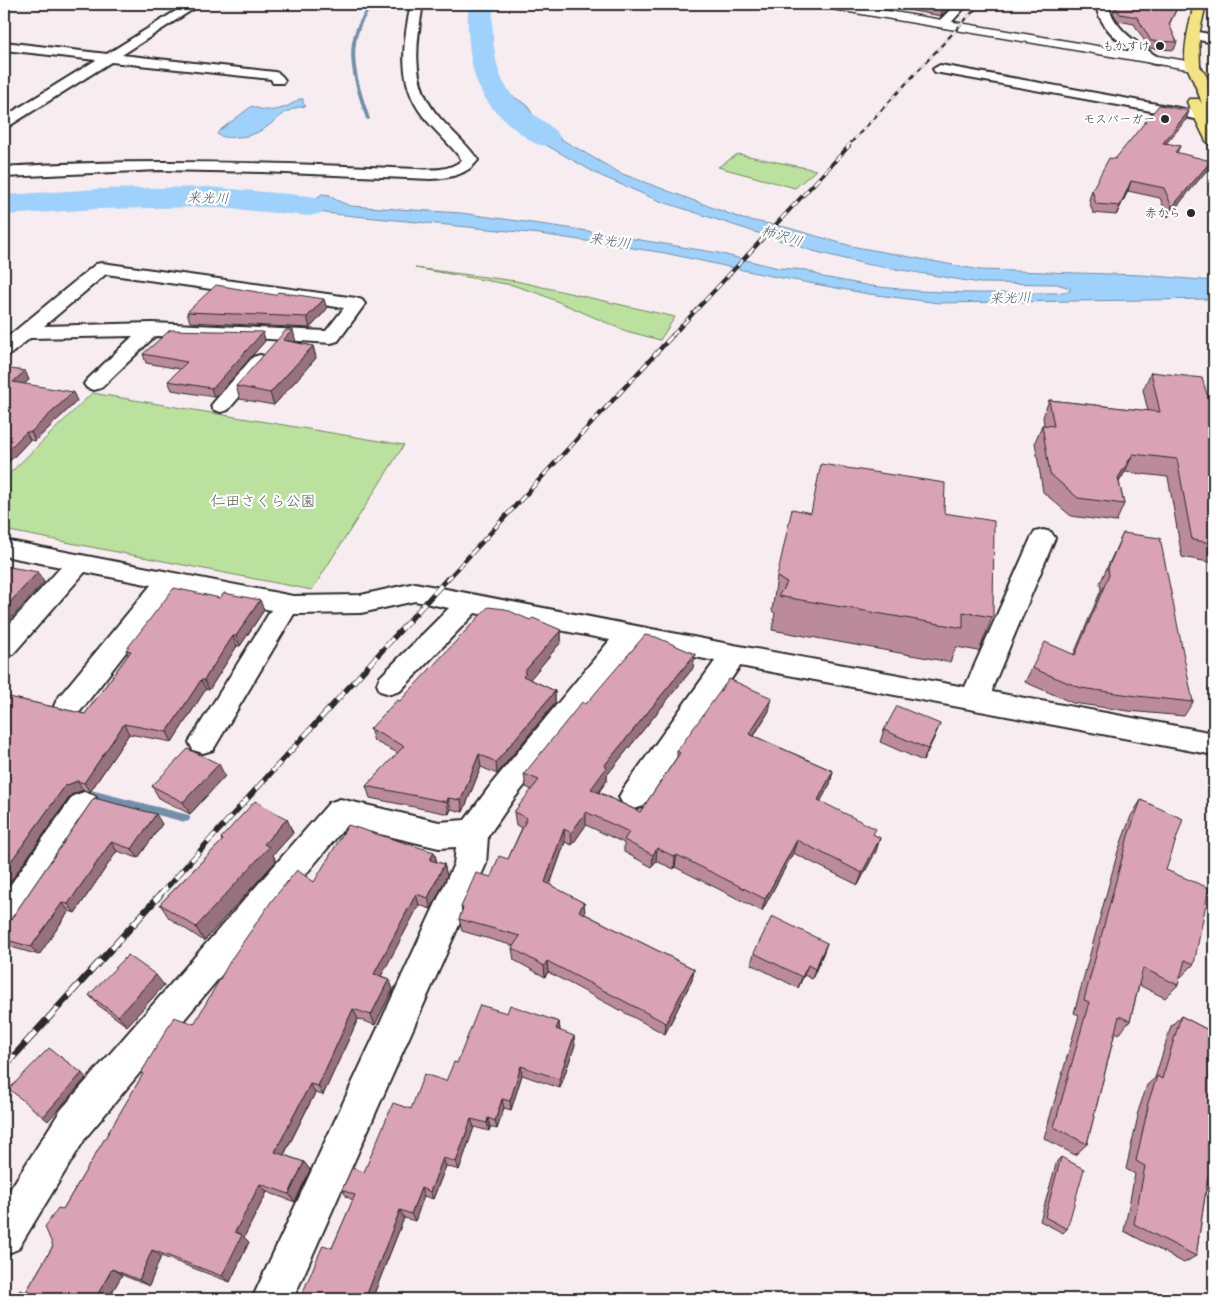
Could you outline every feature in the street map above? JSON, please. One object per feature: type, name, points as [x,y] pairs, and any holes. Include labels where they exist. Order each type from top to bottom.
[{"type":"highway","points":[[1200,4],[1193,35],[1193,66],[1187,72],[1194,101],[1208,116],[1214,141]]},
{"type":"street","points":[[4,123],[195,4]]},
{"type":"street","points":[[4,172],[131,164],[243,165],[424,174],[439,174],[460,169],[470,160],[432,117],[417,95],[412,76],[412,34],[417,4]]},
{"type":"street","points":[[826,4],[872,7],[943,24],[1154,61],[1193,66]]},
{"type":"street","points":[[943,24],[962,4]]},
{"type":"street","points":[[1102,4],[1106,18],[1112,28],[1154,61]]},
{"type":"street","points":[[1193,35],[1214,39]]},
{"type":"street","points":[[4,46],[275,76],[278,80]]},
{"type":"street","points":[[940,69],[1133,106],[1208,116]]},
{"type":"street","points":[[4,350],[25,332],[102,268],[356,304],[331,337],[284,333],[152,329],[25,332]]},
{"type":"street","points":[[94,384],[152,329]]},
{"type":"street","points":[[221,406],[284,333]]},
{"type":"street","points":[[977,700],[979,686],[1043,538]]},
{"type":"street","points":[[4,548],[288,604],[360,604],[415,592],[734,655],[1214,744]]},
{"type":"street","points":[[4,647],[79,563]]},
{"type":"street","points":[[68,706],[168,580]]},
{"type":"street","points":[[390,684],[469,603]]},
{"type":"street","points":[[202,742],[288,604]]},
{"type":"street","points":[[272,1299],[470,864],[474,833],[503,791],[630,634]]},
{"type":"street","points":[[634,798],[734,655]]},
{"type":"street","points":[[4,920],[84,805]]},
{"type":"street","points":[[4,1235],[73,1124],[340,812],[439,835],[474,833]]},
{"type":"green space","points":[[738,154],[816,170],[795,188],[718,167]]},
{"type":"green space","points":[[415,268],[516,281],[675,317],[660,340],[626,331],[540,294],[512,285]]},
{"type":"green space","name":"仁田さくら公園","points":[[92,393],[404,445],[312,590],[4,530],[4,479]]},
{"type":"water","points":[[499,85],[527,105],[533,115],[559,138],[620,173],[743,219],[785,227],[851,246],[980,270],[1142,275],[1214,281],[1214,299],[939,303],[869,294],[766,275],[665,253],[540,234],[334,214],[233,201],[236,196],[305,202],[322,194],[330,195],[334,199],[350,206],[461,213],[575,229],[718,253],[778,268],[807,270],[823,277],[871,286],[918,291],[970,293],[1055,293],[1070,291],[1070,288],[1057,284],[980,283],[865,264],[813,251],[657,200],[599,175],[539,141],[509,118],[485,87]]},
{"type":"water","points":[[299,99],[303,99],[303,103],[306,106],[287,112],[266,128],[248,136],[231,138],[217,134],[252,106],[265,110],[277,110]]},
{"type":"building","points":[[926,4],[946,4],[943,7]]},
{"type":"building","points":[[1117,4],[1179,4],[1169,24],[1177,42],[1151,41],[1137,17],[1120,14],[1115,6]]},
{"type":"building","points":[[1159,105],[1189,111],[1163,143],[1180,146],[1175,152],[1211,161],[1172,207],[1164,188],[1131,181],[1120,206],[1096,204],[1092,190],[1109,158],[1115,159]]},
{"type":"building","points":[[216,285],[275,295],[278,292],[324,299],[307,317],[187,312]]},
{"type":"building","points":[[170,330],[263,332],[215,386],[211,388],[168,381],[187,362],[143,354]]},
{"type":"building","points":[[286,330],[293,330],[283,340],[313,346],[270,393],[236,386]]},
{"type":"building","points":[[4,368],[25,371],[13,382],[73,392],[31,432],[26,432],[4,454]]},
{"type":"building","points":[[1151,372],[1202,378],[1207,394],[1214,395],[1214,543],[1192,540],[1177,459],[1133,454],[1118,478],[1124,504],[1078,498],[1050,474],[1042,425],[1054,426],[1049,400],[1160,412]]},
{"type":"building","points":[[821,464],[945,483],[944,513],[994,521],[992,617],[963,612],[963,628],[778,596],[787,583],[777,577],[792,509],[811,513]]},
{"type":"building","points":[[1123,533],[1160,538],[1193,702],[1081,688],[1032,668],[1045,642],[1075,655],[1109,575],[1108,568]]},
{"type":"building","points":[[4,566],[38,572],[4,609]]},
{"type":"building","points":[[174,588],[220,598],[224,593],[260,600],[204,680],[201,680],[167,732],[124,724],[84,783],[77,781],[65,786],[4,871],[4,759],[8,754],[4,753],[4,696],[85,714],[131,651],[126,650]]},
{"type":"building","points":[[488,607],[505,609],[530,620],[533,618],[561,630],[524,672],[526,673],[523,676],[555,691],[496,762],[479,754],[461,800],[448,798],[447,802],[366,786],[404,746],[370,729],[397,700],[400,701]]},
{"type":"building","points":[[645,635],[656,637],[695,654],[604,766],[607,767],[591,789],[640,812],[680,753],[677,751],[729,679],[772,698],[749,734],[833,771],[818,800],[876,829],[873,834],[880,838],[862,873],[797,840],[765,899],[677,855],[675,857],[657,848],[653,855],[624,840],[629,832],[586,812],[571,833],[564,829],[545,882],[584,903],[579,911],[694,969],[666,1023],[547,961],[544,966],[512,948],[520,936],[459,919],[463,908],[461,907],[476,873],[491,877],[499,856],[508,859],[527,818],[514,812],[539,780],[524,774],[582,702],[586,704]]},
{"type":"building","points":[[897,706],[940,724],[928,749],[884,730]]},
{"type":"building","points":[[188,749],[219,764],[183,802],[152,786]]},
{"type":"building","points":[[94,798],[156,814],[132,849],[111,842],[68,904],[62,903],[31,947],[4,939],[4,924],[9,922]]},
{"type":"building","points":[[1141,800],[1183,819],[1166,870],[1209,888],[1194,964],[1185,960],[1178,985],[1143,968],[1130,1021],[1119,1016],[1087,1144],[1054,1127],[1089,1002],[1084,1000],[1128,836]]},
{"type":"building","points":[[255,801],[287,819],[264,844],[269,847],[196,927],[160,904],[223,840],[221,838]]},
{"type":"building","points":[[348,825],[434,852],[430,860],[444,864],[428,898],[416,894],[374,974],[389,979],[371,1015],[353,1009],[318,1086],[310,1084],[275,1152],[304,1162],[289,1194],[260,1184],[235,1232],[242,1235],[222,1276],[152,1250],[139,1280],[112,1269],[95,1299],[14,1299],[20,1290],[26,1292],[53,1246],[45,1227],[58,1208],[63,1209],[143,1074],[141,1073],[174,1017],[194,1024],[232,958],[273,899],[297,870],[314,882]]},
{"type":"building","points":[[772,916],[827,943],[815,969],[808,965],[802,977],[754,953]]},
{"type":"building","points":[[128,955],[156,975],[118,1016],[89,995]]},
{"type":"building","points":[[480,1005],[507,1013],[510,1005],[559,1022],[556,1029],[574,1036],[559,1079],[521,1066],[510,1101],[502,1099],[495,1121],[488,1118],[487,1123],[471,1119],[456,1162],[443,1158],[430,1192],[421,1188],[411,1214],[400,1210],[365,1299],[300,1299],[323,1245],[332,1248],[355,1195],[342,1190],[352,1168],[364,1172],[393,1103],[411,1109],[424,1074],[446,1081],[454,1062],[457,1063]]},
{"type":"building","points":[[1181,1016],[1214,1033],[1214,1179],[1208,1176],[1196,1256],[1134,1224],[1145,1166],[1136,1161],[1147,1106],[1157,1076],[1162,1079]]},
{"type":"building","points":[[49,1048],[82,1073],[43,1117],[9,1089]]},
{"type":"building","points":[[1061,1157],[1084,1169],[1067,1229],[1045,1217]]},
{"type":"waterway","points":[[368,119],[355,74],[353,51],[358,28],[372,4]]},
{"type":"waterway","name":"柿沢川","points":[[482,4],[479,16],[484,65],[491,86],[511,111],[546,138]]},
{"type":"waterway","name":"来光川","points":[[4,205],[98,199],[209,197],[310,206]]},
{"type":"waterway","points":[[71,789],[185,818]]},
{"type":"railway","points":[[847,147],[980,4]]},
{"type":"railway","points":[[672,336],[849,146]]},
{"type":"railway","points":[[446,581],[673,335]]},
{"type":"railway","points":[[159,896],[447,579]]},
{"type":"railway","points":[[4,1067],[160,895]]},
{"type":"place","name":"もかすけ","points":[[1160,46]]},
{"type":"place","name":"モスバーガー","points":[[1165,119]]},
{"type":"place","name":"赤から","points":[[1191,213]]}]
